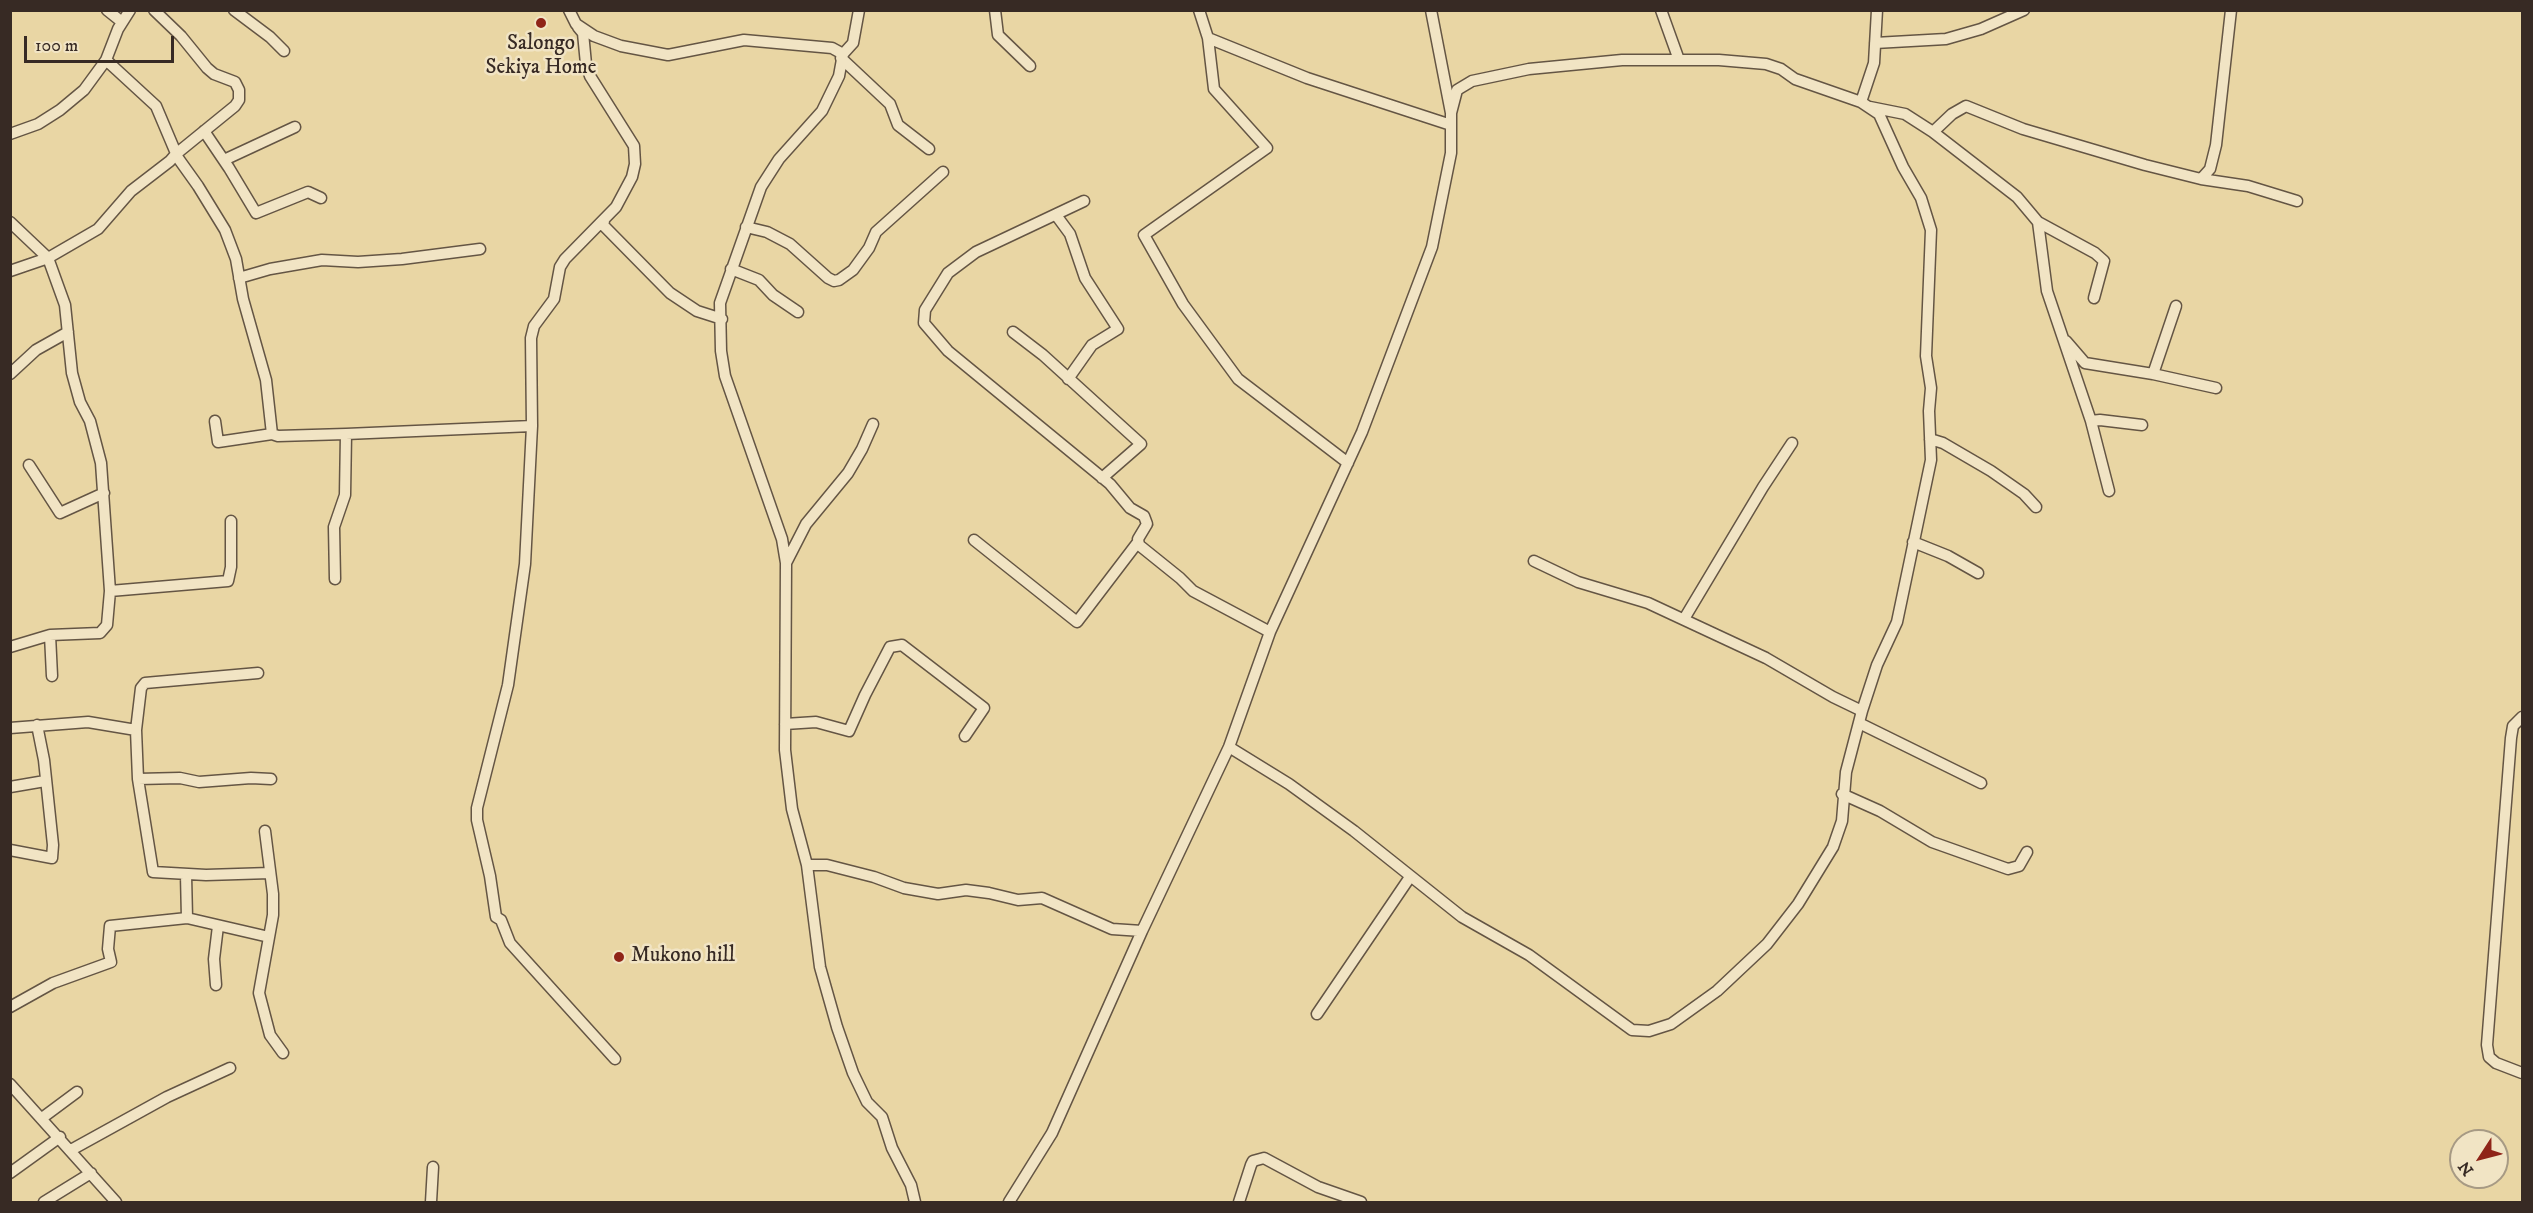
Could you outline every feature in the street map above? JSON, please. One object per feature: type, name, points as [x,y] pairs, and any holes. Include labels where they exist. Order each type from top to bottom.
[{"type":"street","points":[[107,10],[122,22]]},
{"type":"street","points":[[10,134],[38,124],[60,110],[84,90],[106,60],[122,22],[130,10]]},
{"type":"street","points":[[10,271],[48,258],[98,229],[131,191],[170,161],[235,106],[239,100],[239,90],[235,82],[214,74],[207,68],[181,36],[154,10]]},
{"type":"street","points":[[234,10],[284,51]]},
{"type":"street","points":[[569,10],[583,33],[586,64],[590,76],[628,134],[634,146],[635,164],[628,185],[616,207],[565,259],[560,267],[554,298],[534,326],[531,338],[532,426],[525,564],[508,685],[477,808],[478,831],[490,876],[496,916],[501,921],[510,943],[615,1059]]},
{"type":"street","points":[[859,10],[853,43],[842,56],[839,76],[822,111],[779,159],[761,187],[720,303],[721,351],[725,376],[782,539],[786,563],[785,750],[792,809],[807,865],[820,967],[853,1073],[867,1102],[882,1117],[915,1203]]},
{"type":"street","points":[[995,10],[998,35],[1030,66]]},
{"type":"street","points":[[1199,10],[1208,38],[1214,89],[1267,148],[1144,235],[1183,304],[1238,379],[1348,463]]},
{"type":"street","points":[[1009,1203],[1052,1133],[1142,931],[1229,747],[1270,632],[1362,432],[1432,247],[1450,153],[1451,113],[1431,10]]},
{"type":"street","points":[[1660,10],[1679,60]]},
{"type":"street","points":[[1865,104],[1874,63],[1876,10]]},
{"type":"street","points":[[1875,43],[1896,44],[1946,39],[1982,29],[2024,10]]},
{"type":"street","points":[[2202,179],[2210,169],[2216,145],[2231,10]]},
{"type":"street","points":[[576,24],[606,40],[668,55],[744,40],[786,42],[832,48],[890,104],[898,125],[929,149]]},
{"type":"street","points":[[1208,38],[1306,78],[1451,125]]},
{"type":"street","points":[[106,60],[156,106],[176,154],[225,230],[236,259],[266,380],[272,434]]},
{"type":"street","points":[[1451,113],[1457,90],[1472,81],[1528,69],[1622,60],[1719,60],[1766,64],[1781,69],[1796,79],[1865,104],[1905,114],[1933,132],[2017,197],[2038,222],[2096,253],[2104,261],[2094,297]]},
{"type":"street","points":[[1229,747],[1289,784],[1354,831],[1462,917],[1528,955],[1576,987],[1632,1030],[1660,1029],[1671,1024],[1717,991],[1767,944],[1798,904],[1833,847],[1842,820],[1842,794],[1862,711],[1877,665],[1897,622],[1931,460],[1932,388],[1926,356],[1931,230],[1921,198],[1903,167],[1879,114],[1865,104]]},
{"type":"street","points":[[1933,132],[1952,114],[1966,106],[2023,129],[2202,179],[2248,186],[2297,201]]},
{"type":"street","points":[[224,160],[295,127]]},
{"type":"street","points":[[204,132],[256,213],[308,192],[321,198]]},
{"type":"street","points":[[746,227],[767,232],[790,244],[828,278],[834,281],[839,280],[853,270],[869,248],[876,232],[944,172]]},
{"type":"street","points":[[975,540],[1077,622],[1138,542],[1147,524],[1146,517],[1130,508],[1102,478],[948,351],[923,320],[928,304],[948,273],[976,252],[1084,201]]},
{"type":"street","points":[[1056,215],[1070,234],[1084,278],[1118,329],[1092,345],[1068,379]]},
{"type":"street","points":[[604,221],[603,225],[670,293],[697,311],[722,319]]},
{"type":"street","points":[[10,222],[48,258],[65,305],[72,373],[101,463],[110,591],[107,625],[103,631],[93,635],[70,633],[50,635],[10,647]]},
{"type":"street","points":[[2038,222],[2047,291],[2091,421],[2109,491]]},
{"type":"street","points":[[239,278],[270,269],[322,261],[358,262],[402,259],[480,249]]},
{"type":"street","points":[[731,269],[759,280],[773,295],[798,312]]},
{"type":"street","points":[[2153,374],[2176,306]]},
{"type":"street","points":[[10,374],[36,350],[68,332]]},
{"type":"street","points":[[1013,332],[1043,355],[1141,444],[1102,478]]},
{"type":"street","points":[[2062,337],[2085,363],[2153,374],[2216,388]]},
{"type":"street","points":[[2076,377],[2079,368],[2085,363]]},
{"type":"street","points":[[215,421],[218,442],[272,434],[278,436],[346,434],[532,426]]},
{"type":"street","points":[[2091,421],[2142,425]]},
{"type":"street","points":[[786,563],[806,524],[853,465],[873,424]]},
{"type":"street","points":[[335,579],[334,527],[345,495],[346,434]]},
{"type":"street","points":[[1930,439],[1942,443],[1991,471],[2024,494],[2036,507]]},
{"type":"street","points":[[1684,619],[1792,443]]},
{"type":"street","points":[[29,465],[60,513],[104,493]]},
{"type":"street","points":[[110,591],[228,581],[231,567],[231,521]]},
{"type":"street","points":[[1138,542],[1193,591],[1270,632]]},
{"type":"street","points":[[1913,542],[1948,556],[1978,573]]},
{"type":"street","points":[[1534,561],[1578,582],[1648,603],[1684,619],[1766,658],[1862,711]]},
{"type":"street","points":[[50,635],[52,676]]},
{"type":"street","points":[[785,724],[816,722],[849,731],[890,647],[902,645],[984,708],[965,736]]},
{"type":"street","points":[[258,673],[145,683],[141,688],[136,730],[138,779],[151,869],[156,873],[186,875],[270,873]]},
{"type":"street","points":[[2523,717],[2513,726],[2511,738],[2487,1045],[2489,1057],[2496,1063],[2523,1073]]},
{"type":"street","points":[[10,728],[88,722],[136,730]]},
{"type":"street","points":[[1859,723],[1980,783]]},
{"type":"street","points":[[10,850],[52,858],[44,760],[37,725]]},
{"type":"street","points":[[138,779],[180,778],[199,782],[271,779]]},
{"type":"street","points":[[10,787],[45,781]]},
{"type":"street","points":[[1842,794],[1880,811],[1932,842],[2008,868],[2019,866],[2027,852]]},
{"type":"street","points":[[265,831],[273,915],[259,993],[270,1035],[283,1053]]},
{"type":"street","points":[[807,865],[827,865],[874,877],[904,888],[938,894],[966,890],[1018,900],[1042,898],[1112,929],[1142,931]]},
{"type":"street","points":[[186,875],[187,918]]},
{"type":"street","points":[[1317,1014],[1410,877]]},
{"type":"street","points":[[10,1007],[53,983],[111,962],[108,949],[110,926],[187,918],[269,937]]},
{"type":"street","points":[[216,985],[214,959],[218,926]]},
{"type":"street","points":[[71,1150],[167,1097],[230,1068]]},
{"type":"street","points":[[10,1084],[60,1137],[116,1203]]},
{"type":"street","points":[[42,1118],[77,1092]]},
{"type":"street","points":[[10,1173],[60,1137]]},
{"type":"street","points":[[1239,1203],[1253,1161],[1264,1158],[1300,1175],[1318,1187],[1360,1203]]},
{"type":"street","points":[[431,1203],[434,1167]]},
{"type":"street","points":[[44,1203],[91,1173]]},
{"type":"place","name":"Salongo Sekiya Home","points":[[541,23]]},
{"type":"place","name":"Mukono hill","points":[[619,957]]}]
